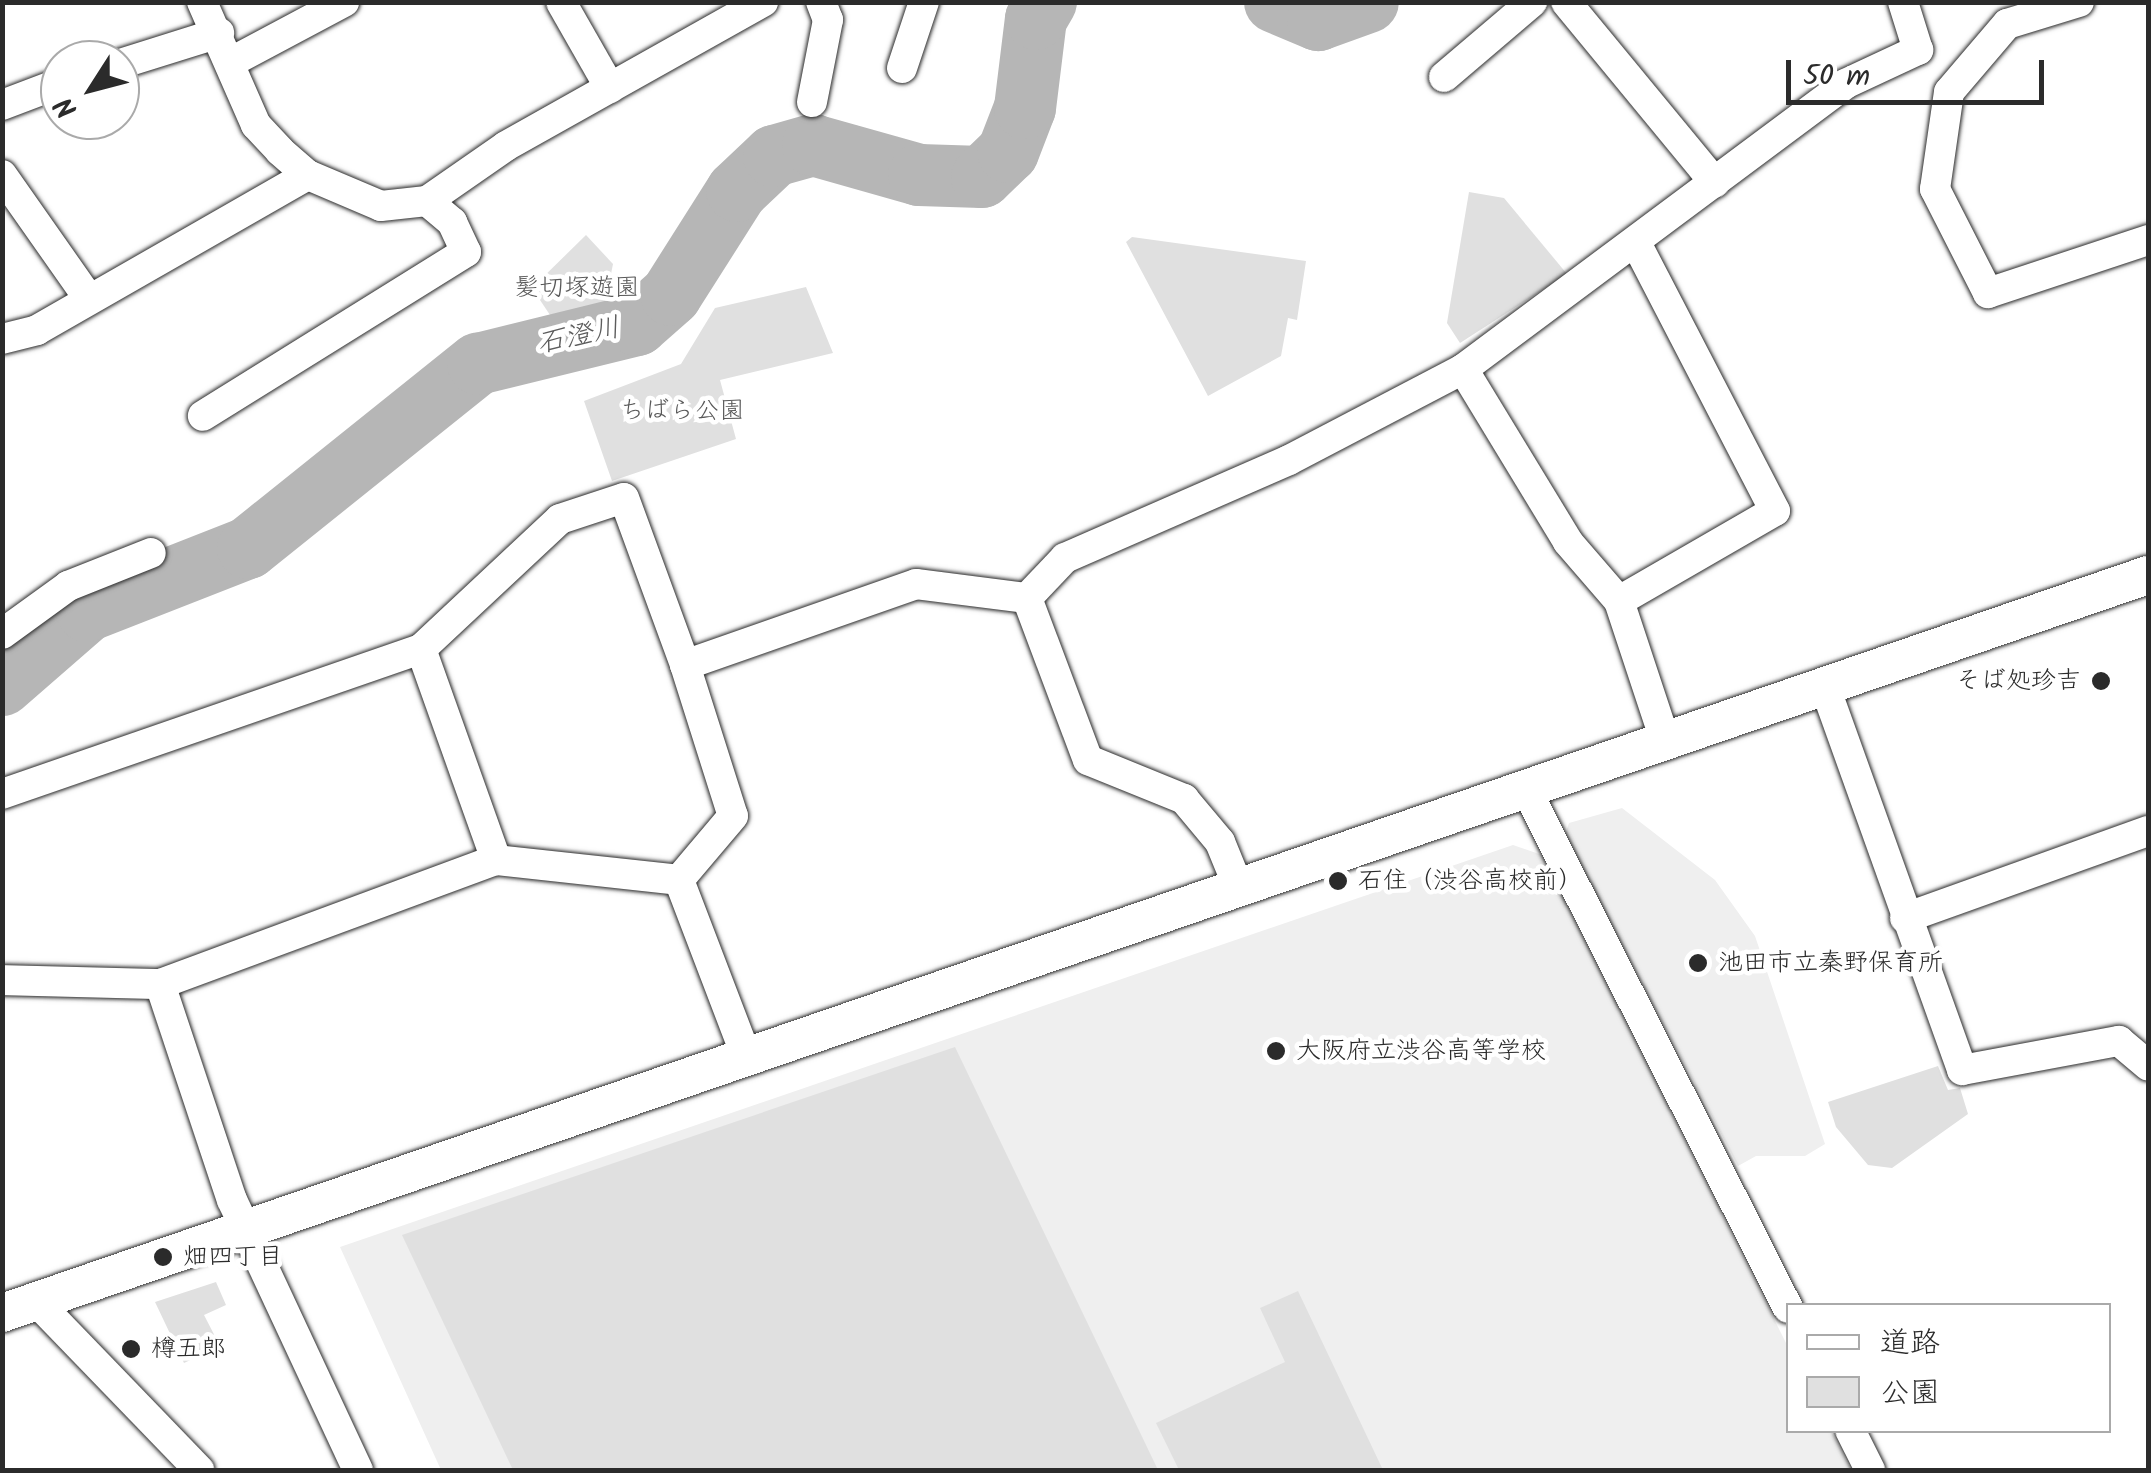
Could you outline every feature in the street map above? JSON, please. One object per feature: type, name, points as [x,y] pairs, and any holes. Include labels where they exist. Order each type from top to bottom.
[{"type":"street","points":[[202,2],[233,61],[256,125],[308,175],[381,206],[427,201],[610,88],[763,2]]},
{"type":"street","points":[[233,61],[344,2]]},
{"type":"street","points":[[561,2],[610,88]]},
{"type":"street","points":[[812,102],[828,20],[821,2]]},
{"type":"street","points":[[902,68],[924,2]]},
{"type":"street","points":[[1444,77],[1532,2]]},
{"type":"street","points":[[1566,2],[1715,183]]},
{"type":"street","points":[[1027,598],[1064,558],[1289,460],[1463,369],[1637,244],[1845,84],[1918,50],[1903,2]]},
{"type":"street","points":[[2079,2],[2007,24],[1949,92],[1936,189],[1988,294],[2148,240]]},
{"type":"street","points":[[140,58],[219,34]]},
{"type":"street","points":[[2,104],[40,90]]},
{"type":"street","points":[[2,175],[89,299]]},
{"type":"street","points":[[2,339],[38,330],[308,175]]},
{"type":"street","points":[[203,416],[466,252],[452,222],[427,201]]},
{"type":"street","points":[[1619,600],[1775,511],[1637,244]]},
{"type":"street","points":[[1463,369],[1568,542],[1619,600],[1665,740]]},
{"type":"street","points":[[2,794],[421,649],[560,519],[624,498],[733,816],[680,880]]},
{"type":"street","points":[[2,634],[68,586],[151,552]]},
{"type":"street","points":[[198,1470],[20,1307],[744,1054],[1240,891],[2148,575]]},
{"type":"street","points":[[684,665],[916,584],[1027,598]]},
{"type":"street","points":[[1027,598],[1088,760],[1184,799],[1220,842],[1240,891]]},
{"type":"street","points":[[421,649],[496,860]]},
{"type":"street","points":[[1825,686],[1962,1070],[2119,1040],[2148,1066]]},
{"type":"street","points":[[1527,791],[1786,1304]]},
{"type":"street","points":[[1906,918],[2148,831]]},
{"type":"street","points":[[2,980],[160,984],[496,860],[680,880]]},
{"type":"street","points":[[680,880],[744,1054]]},
{"type":"street","points":[[160,984],[246,1230],[358,1470]]},
{"type":"street","points":[[1852,1433],[1870,1470]]},
{"type":"shaded area","name":"池田市立秦野保育所","points":[[1622,808],[1715,880],[1755,936],[1825,1144],[1805,1156],[1756,1156],[1738,1166],[1565,835],[1569,823]]},
{"type":"shaded area","name":"大阪府立渋谷高等学校","points":[[1513,845],[1542,855],[1786,1343],[1786,1433],[1832,1433],[1851,1470],[441,1470],[340,1247]]},
{"type":"green space","points":[[1469,192],[1504,198],[1567,274],[1460,343],[1447,323]]},
{"type":"green space","name":"髪切塚遊園","points":[[586,235],[613,264],[603,313],[558,327],[532,288]]},
{"type":"green space","points":[[1132,237],[1306,261],[1297,320],[1288,318],[1281,356],[1208,396],[1126,242]]},
{"type":"green space","name":"ちばら公園","points":[[806,287],[833,353],[720,380],[736,439],[612,481],[584,401],[681,364],[715,308]]},
{"type":"green space","points":[[955,1047],[1158,1470],[513,1470],[402,1235]]},
{"type":"green space","points":[[1938,1066],[1948,1090],[1960,1088],[1968,1114],[1892,1168],[1868,1165],[1836,1127],[1828,1102]]},
{"type":"green space","points":[[216,1282],[226,1305],[204,1315],[220,1346],[184,1363],[155,1302]]},
{"type":"green space","points":[[1298,1291],[1383,1470],[1179,1470],[1156,1423],[1285,1362],[1260,1308]]},
{"type":"waterway","name":"石澄川","points":[[2,685],[87,611],[248,548],[478,364],[637,325],[671,295],[737,191],[774,156],[813,145],[919,175],[982,177],[1008,152],[1025,108],[1036,19],[1046,2]]},
{"type":"waterway","name":"石澄川","points":[[1275,2],[1318,20],[1368,2]]},
{"type":"place","name":"そば処珍吉","points":[[2101,681]]},
{"type":"place","name":"石住（渋谷高校前）","points":[[1338,881]]},
{"type":"place","name":"池田市立秦野保育所","points":[[1698,963]]},
{"type":"place","name":"大阪府立渋谷高等学校","points":[[1276,1051]]},
{"type":"place","name":"畑四丁目","points":[[163,1257]]},
{"type":"place","name":"樽五郎","points":[[131,1349]]}]
